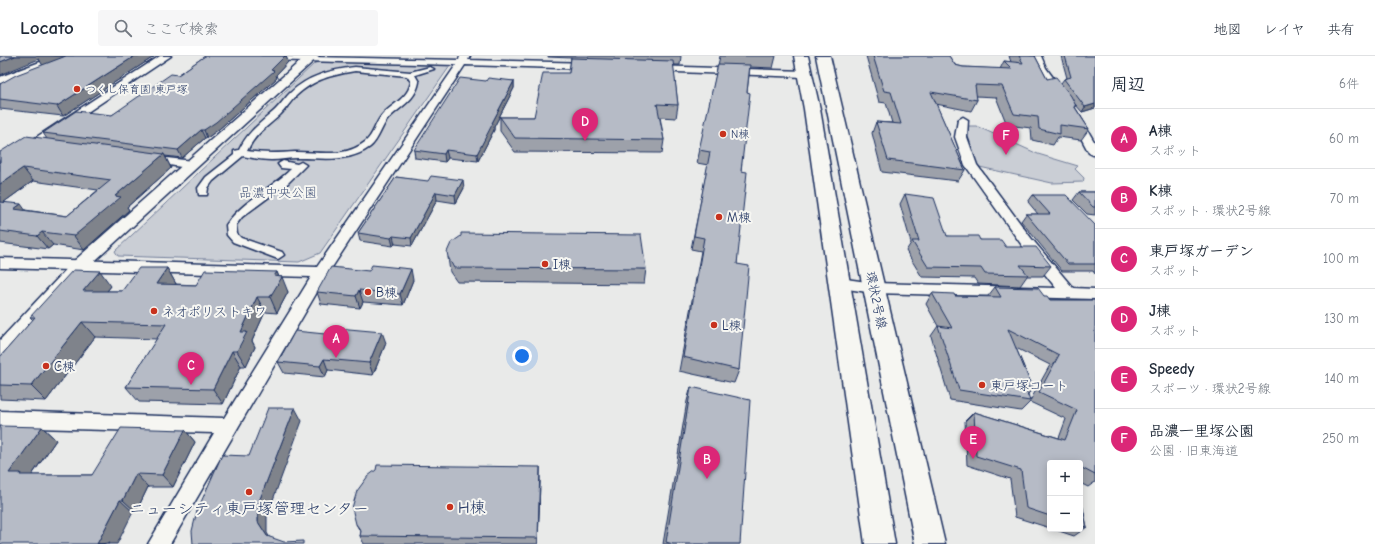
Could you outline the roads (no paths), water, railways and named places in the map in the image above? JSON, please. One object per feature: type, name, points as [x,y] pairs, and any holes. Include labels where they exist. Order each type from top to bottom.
[{"type":"main road","points":[[801,56],[839,283],[880,544]]},
{"type":"main road","name":"環状2号線","points":[[823,56],[930,544]]},
{"type":"street","points":[[0,166],[166,56]]},
{"type":"street","points":[[1036,56],[1047,77],[1065,100],[1095,153]]},
{"type":"street","points":[[0,81],[72,57]]},
{"type":"street","points":[[0,88],[72,57]]},
{"type":"street","points":[[256,57],[312,62],[464,59],[598,66]]},
{"type":"street","points":[[158,544],[321,272],[464,59]]},
{"type":"street","points":[[312,62],[325,77]]},
{"type":"street","points":[[0,353],[80,265],[312,62]]},
{"type":"street","points":[[646,68],[805,74]]},
{"type":"street","points":[[203,193],[203,188],[209,179],[239,153],[257,129],[277,113],[294,94],[325,77],[363,69],[410,74],[430,69]]},
{"type":"street","points":[[282,160],[284,166],[305,160],[343,155],[358,150],[369,143],[383,119],[404,101],[413,90],[415,82],[410,74]]},
{"type":"street","points":[[964,120],[961,138],[971,165],[1026,241],[1068,293]]},
{"type":"street","points":[[33,144],[48,146]]},
{"type":"street","points":[[239,153],[282,160],[305,160]]},
{"type":"street","points":[[140,158],[193,165]]},
{"type":"street","points":[[278,255],[237,240],[230,231],[231,225],[235,218],[267,186],[280,185],[305,160]]},
{"type":"street","points":[[0,263],[321,272]]},
{"type":"street","points":[[839,283],[874,288],[1095,294]]},
{"type":"street","points":[[0,419],[229,426]]},
{"type":"place","name":"つくし保育園 東戸塚","points":[[77,89]]},
{"type":"place","name":"N棟","points":[[723,134]]},
{"type":"place","name":"J棟","points":[[585,141]]},
{"type":"place","name":"品濃一里塚公園","points":[[1006,155]]},
{"type":"place","name":"M棟","points":[[719,217]]},
{"type":"place","name":"I棟","points":[[545,264]]},
{"type":"place","name":"B棟","points":[[368,292]]},
{"type":"place","name":"ネオポリストキワ","points":[[154,311]]},
{"type":"place","name":"L棟","points":[[714,325]]},
{"type":"place","name":"A棟","points":[[336,358]]},
{"type":"place","name":"C棟","points":[[46,366]]},
{"type":"place","name":"東戸塚ガーデン","points":[[191,385]]},
{"type":"place","name":"東戸塚コート","points":[[982,385]]},
{"type":"place","name":"Speedy","points":[[973,459]]},
{"type":"place","name":"K棟","points":[[707,479]]},
{"type":"place","name":"ニューシティ東戸塚管理センター","points":[[249,492]]},
{"type":"place","name":"H棟","points":[[450,507]]},
{"type":"park label","name":"品濃中央公園","points":[[278,192]]}]
